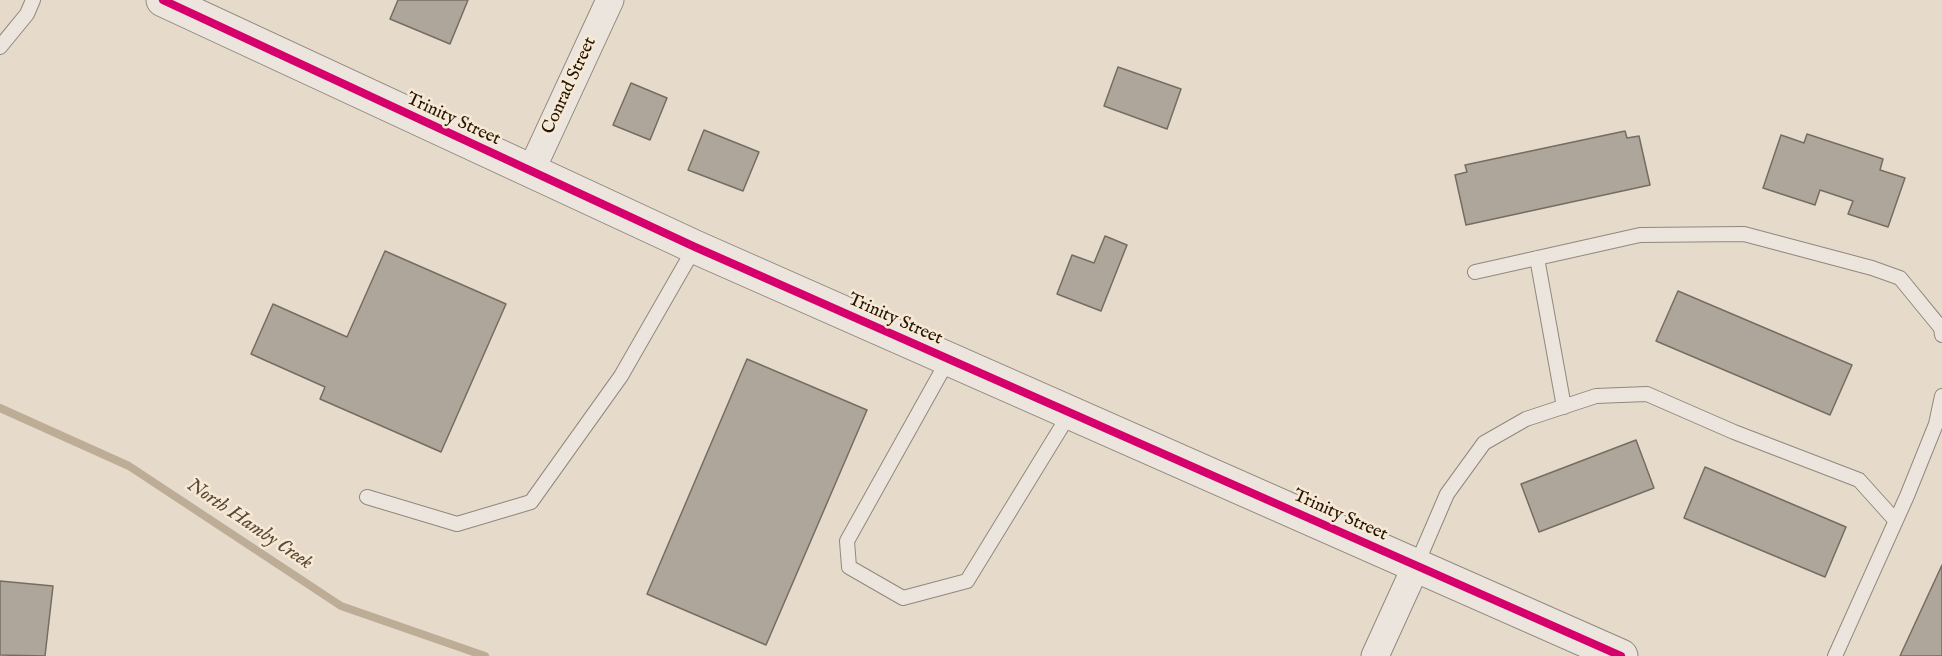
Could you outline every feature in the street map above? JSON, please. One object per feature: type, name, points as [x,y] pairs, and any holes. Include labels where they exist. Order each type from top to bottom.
[{"type":"street","name":"Trinity Street","points":[[163,0],[530,173],[1621,656]]},
{"type":"street","name":"Conrad Street","points":[[530,173],[610,0]]},
{"type":"street","points":[[1375,656],[1416,567]]},
{"type":"lane","points":[[0,48],[27,14],[33,0]]},
{"type":"lane","points":[[1475,272],[1640,235],[1744,234],[1872,268],[1900,278],[1941,328],[1942,335]]},
{"type":"lane","points":[[367,497],[457,524],[531,502],[621,376],[695,247]]},
{"type":"lane","points":[[1537,258],[1564,407]]},
{"type":"lane","points":[[948,360],[847,541],[849,567],[903,598],[967,581],[1070,413]]},
{"type":"lane","points":[[1416,567],[1447,494],[1484,443],[1526,419],[1596,396],[1647,394],[1734,432],[1859,480],[1895,520]]},
{"type":"lane","points":[[1835,656],[1936,424],[1942,396]]},
{"type":"building","points":[[398,0],[468,0],[450,44],[390,19]]},
{"type":"building","points":[[1118,67],[1181,89],[1167,129],[1104,106]]},
{"type":"building","points":[[631,83],[667,98],[650,140],[613,125]]},
{"type":"building","points":[[704,130],[759,152],[743,191],[688,170]]},
{"type":"building","points":[[1625,131],[1627,138],[1639,136],[1650,185],[1466,225],[1455,175],[1467,172],[1465,165]]},
{"type":"building","points":[[1807,134],[1883,159],[1880,170],[1905,178],[1888,227],[1848,214],[1853,201],[1820,190],[1815,205],[1763,188],[1781,135],[1804,143]]},
{"type":"building","points":[[1105,236],[1127,245],[1101,311],[1057,294],[1072,255],[1094,263]]},
{"type":"building","points":[[385,251],[506,304],[441,452],[320,399],[325,387],[251,354],[273,304],[347,337]]},
{"type":"building","points":[[1678,291],[1852,365],[1830,415],[1656,341]]},
{"type":"building","points":[[747,359],[867,410],[766,645],[647,594]]},
{"type":"building","points":[[1636,440],[1654,488],[1539,532],[1521,484]]},
{"type":"building","points":[[1705,467],[1846,527],[1825,577],[1684,518]]},
{"type":"building","points":[[1942,565],[1942,656],[1900,656]]},
{"type":"building","points":[[0,581],[53,586],[45,656],[0,655]]},
{"type":"waterway","name":"North Hamby Creek","points":[[0,408],[129,466],[341,606],[485,656]]},
{"type":"cycle path","points":[[163,0],[695,247],[1621,656]]}]
